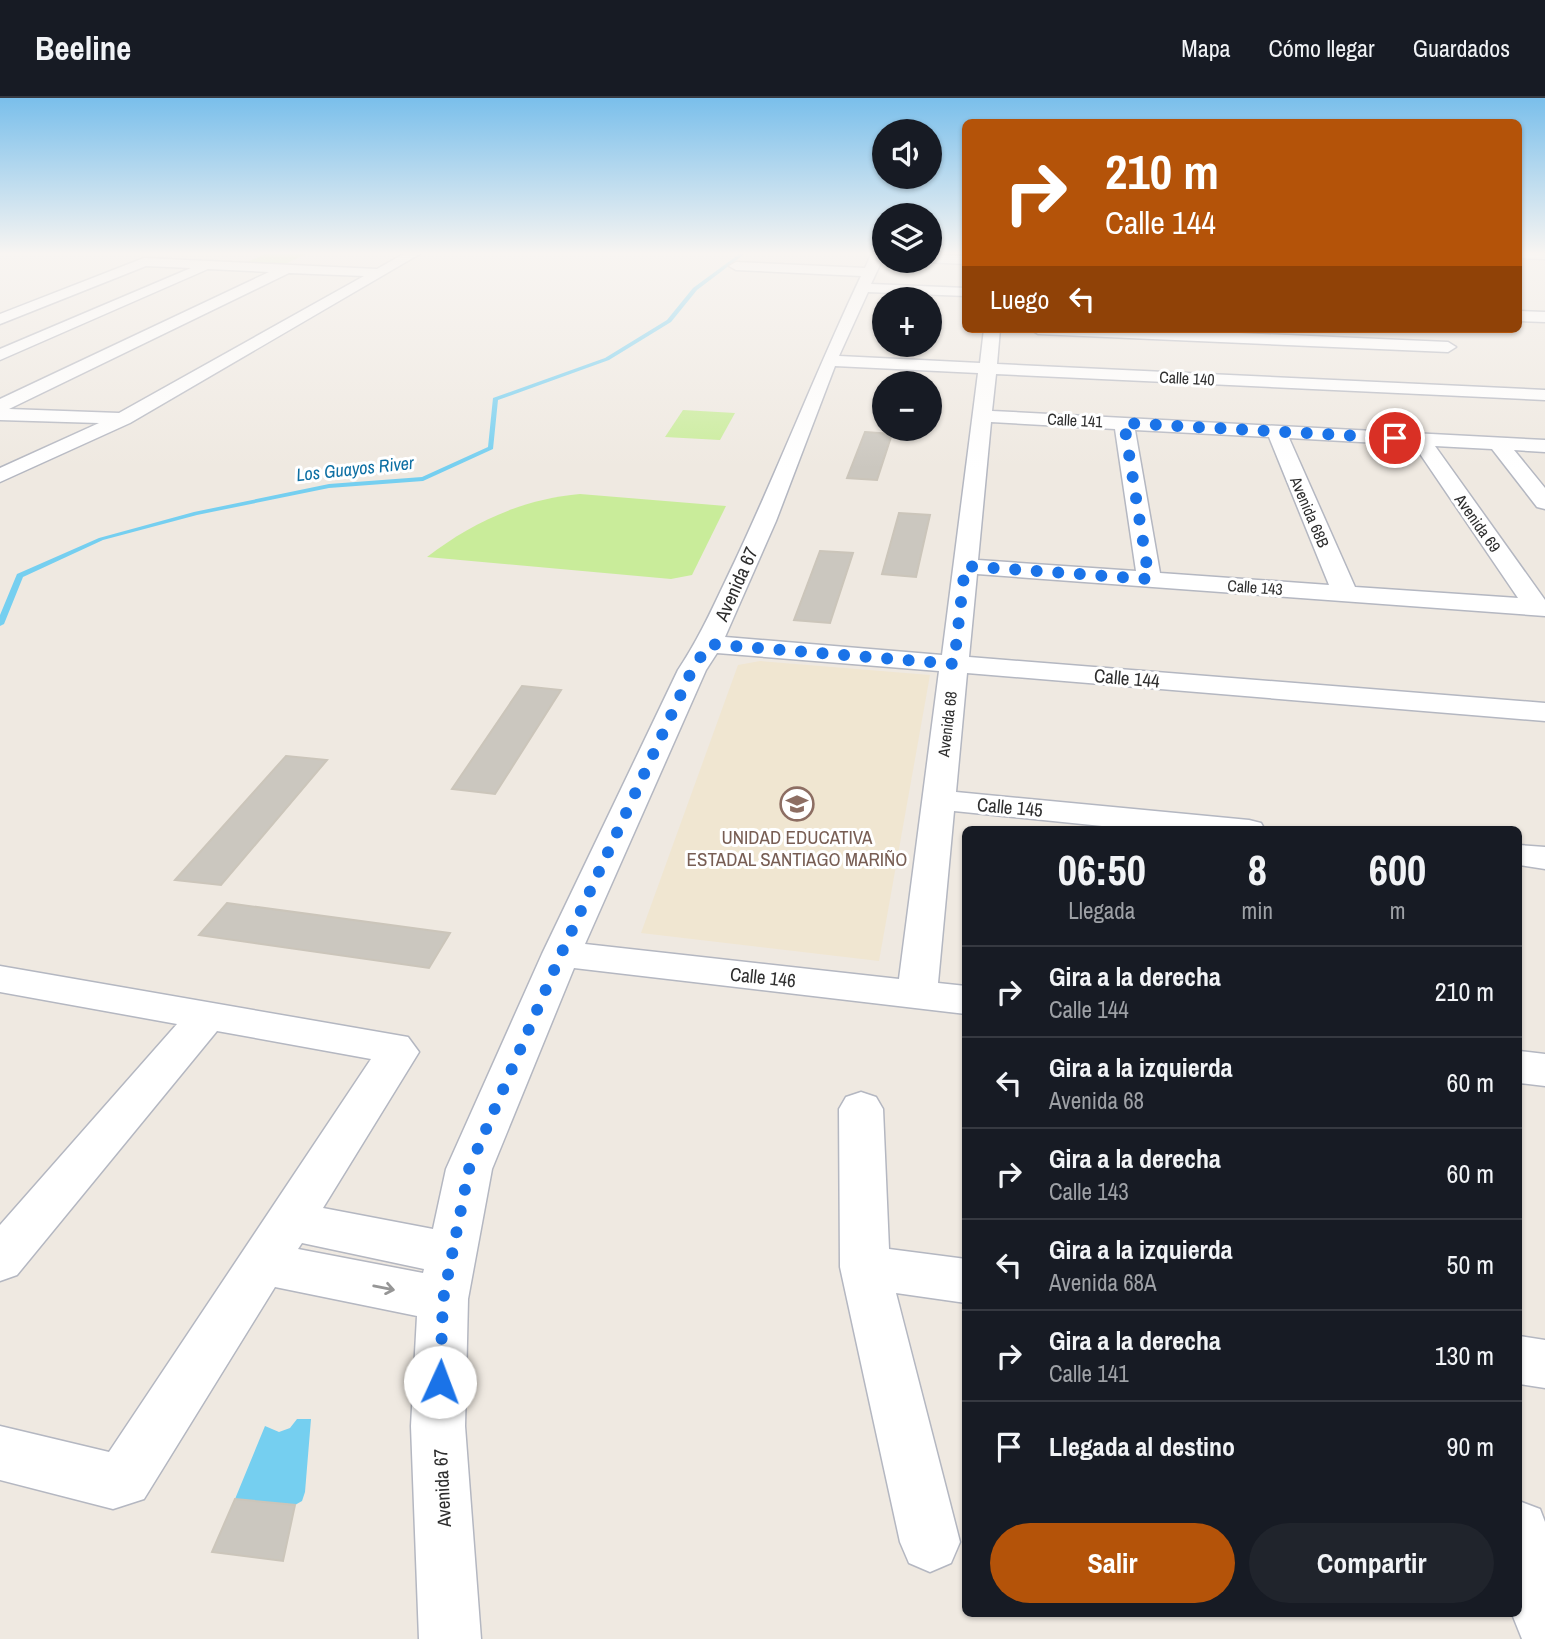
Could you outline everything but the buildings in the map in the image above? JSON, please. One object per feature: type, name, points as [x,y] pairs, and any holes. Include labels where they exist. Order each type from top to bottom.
[{"type":"street","points":[[0,355],[73,324]]},
{"type":"street","points":[[0,406],[172,324]]},
{"type":"street","points":[[0,476],[123,419],[290,324]]},
{"type":"street","name":"Avenida 67","points":[[450,1639],[438,1426],[447,1277],[469,1169],[561,954],[692,670],[709,644],[765,521],[846,324]]},
{"type":"street","name":"Avenida 68","points":[[917,994],[992,333]]},
{"type":"street","points":[[1211,333],[1298,335],[1452,352],[1435,333]]},
{"type":"street","name":"Calle 140","points":[[829,361],[1545,395]]},
{"type":"street","points":[[1473,374],[1489,393]]},
{"type":"street","points":[[0,414],[123,419]]},
{"type":"street","name":"Calle 141","points":[[982,415],[1545,446]]},
{"type":"street","points":[[1124,423],[1149,579]]},
{"type":"street","name":"Avenida 68B","points":[[1276,431],[1345,593]]},
{"type":"street","name":"Avenida 69","points":[[1419,439],[1541,607]]},
{"type":"street","points":[[1497,443],[1545,502]]},
{"type":"street","name":"Calle 143","points":[[965,566],[1541,607]]},
{"type":"street","name":"Calle 144","points":[[709,644],[1545,712]]},
{"type":"street","name":"Calle 145","points":[[939,800],[1208,826]]},
{"type":"street","points":[[1522,855],[1545,858]]},
{"type":"street","name":"Calle 146","points":[[561,954],[962,1000]]},
{"type":"street","points":[[0,979],[393,1048],[398,1052],[124,1479],[113,1481],[0,1453]]},
{"type":"street","points":[[0,1260],[207,1016]]},
{"type":"street","points":[[1522,1067],[1545,1070]]},
{"type":"street","points":[[862,1109],[865,1267],[930,1542]]},
{"type":"street","points":[[290,1221],[447,1277]]},
{"type":"street","points":[[263,1264],[447,1277]]},
{"type":"street","points":[[865,1267],[962,1280]]},
{"type":"street","points":[[1522,1360],[1545,1364]]},
{"type":"street","points":[[1522,1540],[1545,1620]]},
{"type":"shaded area","name":"UNIDAD EDUCATIVA ESTADAL SANTIAGO MARIÑO","points":[[760,661],[930,675],[879,961],[641,933],[738,665]]},
{"type":"green space","points":[[683,410],[735,413],[720,440],[665,437]]},
{"type":"green space","points":[[580,494],[726,506],[692,575],[671,579],[427,557],[462,533],[499,514],[538,501]]},
{"type":"water","points":[[297,1419],[311,1419],[302,1501],[295,1505],[235,1499],[265,1426],[279,1432],[290,1428]]},
{"type":"waterway","name":"Los Guayos River","points":[[0,624],[20,576],[101,539],[196,513],[329,486],[423,479],[491,448],[495,399],[607,359],[664,324]]},
{"type":"place","name":"UNIDAD EDUCATIVA ESTADAL SANTIAGO MARIÑO","points":[[797,804]]},
{"type":"route","points":[[440,1382],[443,1300],[469,1169],[561,954],[692,670],[709,644],[954,664],[965,566],[1149,579],[1124,423],[1395,438]]}]
